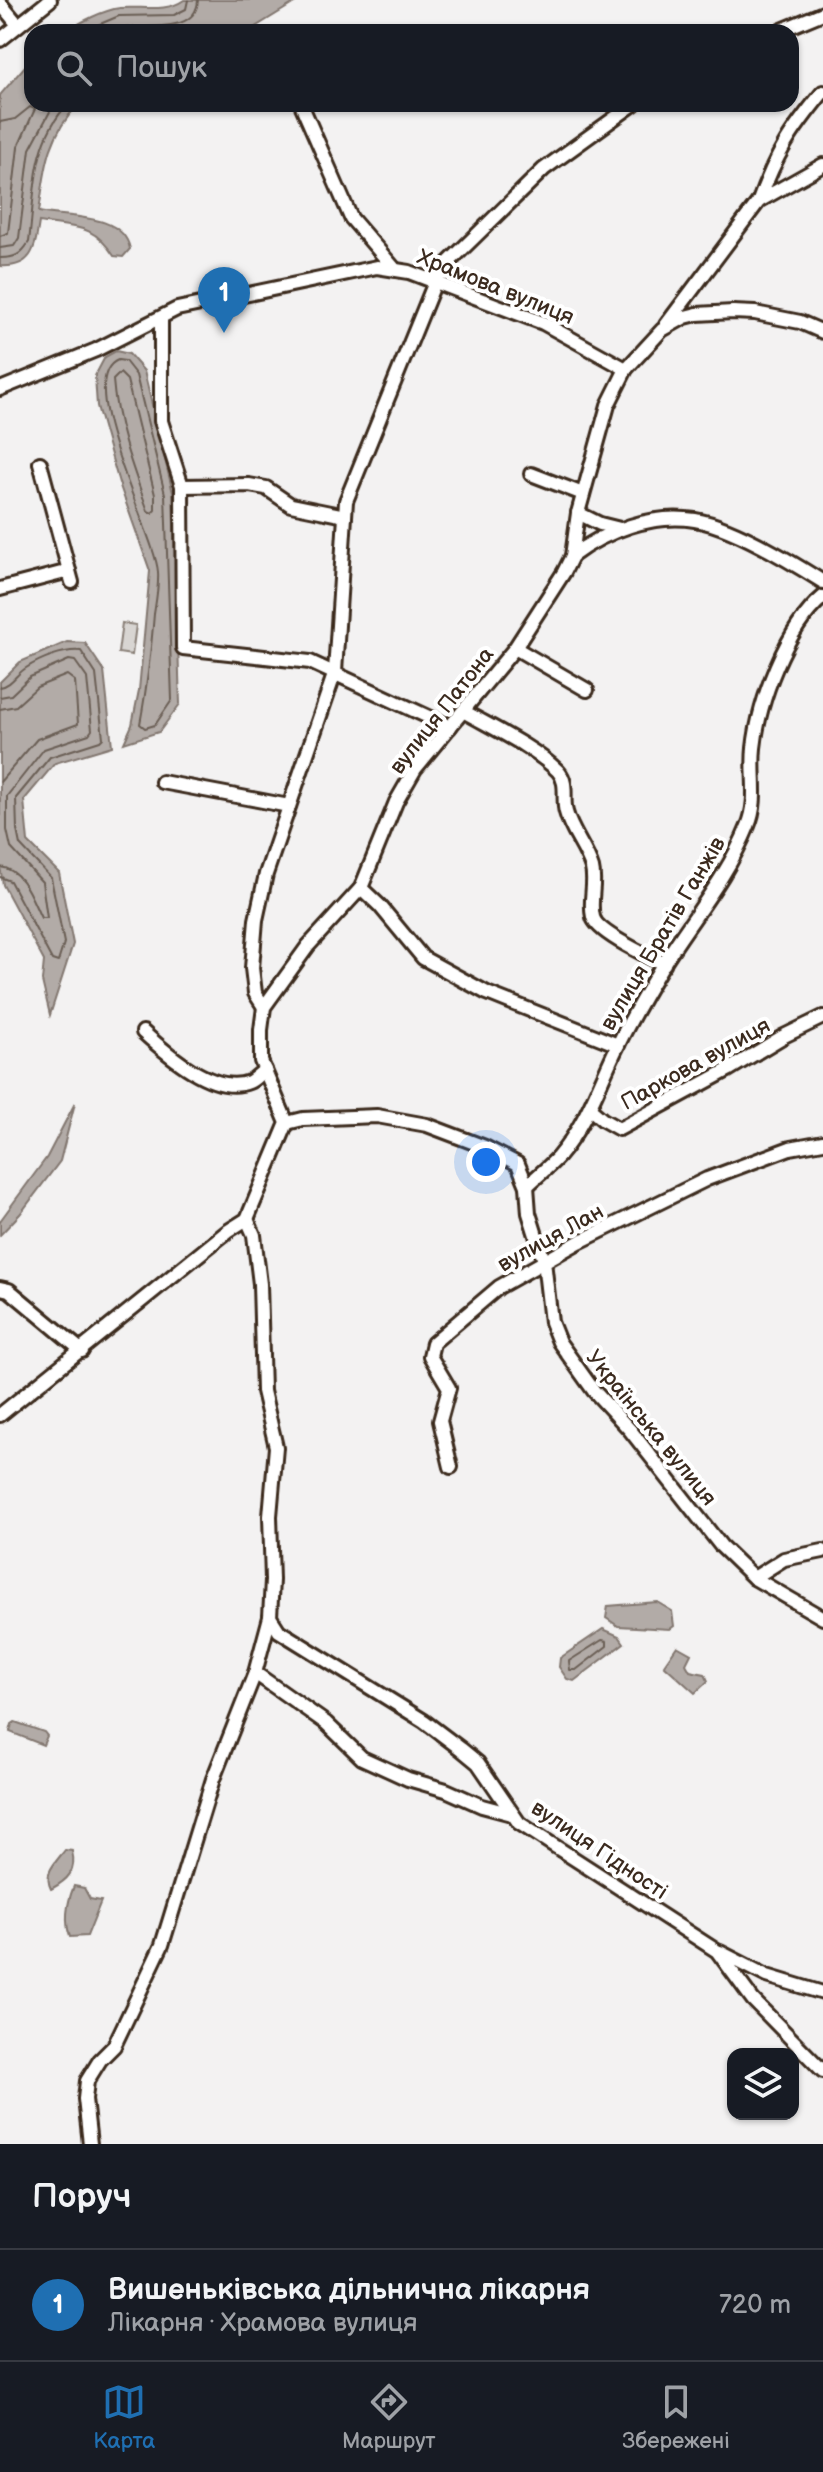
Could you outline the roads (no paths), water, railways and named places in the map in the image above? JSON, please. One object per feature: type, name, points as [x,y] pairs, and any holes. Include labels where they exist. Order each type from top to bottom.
[{"type":"street","points":[[0,40],[50,0]]},
{"type":"street","points":[[0,3],[18,25]]},
{"type":"street","points":[[796,24],[823,13]]},
{"type":"street","points":[[626,369],[662,330],[759,201],[772,167],[792,130],[823,92]]},
{"type":"street","points":[[305,112],[351,218],[393,267]]},
{"type":"street","points":[[0,1415],[228,1231],[247,1219],[287,1123],[265,1070],[260,1045],[264,1007],[255,993],[252,968],[256,920],[266,874],[335,672],[346,501],[435,282],[446,265],[544,169],[623,112]]},
{"type":"street","points":[[759,201],[823,165]]},
{"type":"street","name":"Храмова вулиця","points":[[0,389],[96,350],[177,309],[358,269],[393,267],[543,323],[626,369]]},
{"type":"street","points":[[662,330],[685,317],[733,312],[778,316],[823,332]]},
{"type":"street","points":[[161,319],[161,421],[182,486],[183,648],[310,662],[450,727]]},
{"type":"street","name":"вулиця Патона","points":[[572,556],[578,513],[608,405],[614,387],[626,369]]},
{"type":"street","points":[[0,589],[71,576],[40,463]]},
{"type":"street","points":[[531,474],[583,494]]},
{"type":"street","points":[[182,486],[249,485],[266,488],[291,505],[345,516]]},
{"type":"street","points":[[578,513],[600,524],[620,529],[666,519],[698,520],[740,537],[823,582]]},
{"type":"street","name":"вулиця Патона","points":[[264,1007],[308,946],[361,888],[396,802],[415,769],[515,648],[572,556],[620,529]]},
{"type":"street","name":"вулиця Братів Ганжів","points":[[527,1186],[558,1158],[590,1109],[618,1045],[664,964],[724,873],[748,825],[755,795],[753,752],[765,701],[788,643],[808,612],[823,597]]},
{"type":"street","points":[[515,648],[587,690]]},
{"type":"street","points":[[465,712],[516,741],[559,772],[564,783],[565,812],[585,848],[593,872],[593,919],[598,926],[637,951],[664,964]]},
{"type":"street","points":[[162,782],[289,806]]},
{"type":"street","points":[[361,888],[423,958],[487,993],[618,1045]]},
{"type":"street","name":"Паркова вулиця","points":[[590,1109],[619,1129],[823,1017]]},
{"type":"street","points":[[143,1032],[180,1064],[206,1077],[229,1083],[249,1082],[265,1070]]},
{"type":"street","points":[[287,1123],[303,1119],[377,1116],[427,1125],[485,1147],[518,1164],[527,1186]]},
{"type":"street","name":"вулиця Лан","points":[[451,1467],[440,1421],[449,1388],[430,1356],[433,1343],[499,1287],[544,1261],[707,1179],[790,1148],[823,1142]]},
{"type":"street","name":"Українська вулиця","points":[[527,1186],[529,1213],[544,1261],[551,1322],[559,1342],[594,1391],[630,1430],[721,1546],[754,1578],[823,1618]]},
{"type":"street","points":[[90,2144],[85,2099],[87,2081],[100,2060],[114,2046],[162,1945],[213,1779],[255,1673],[270,1617],[270,1516],[276,1447],[263,1391],[260,1284],[254,1235],[247,1219]]},
{"type":"street","points":[[0,1288],[9,1290],[82,1351]]},
{"type":"street","points":[[754,1578],[784,1559],[823,1551]]},
{"type":"street","name":"вулиця Гідності","points":[[270,1617],[279,1631],[424,1721],[478,1763],[519,1823],[717,1951],[753,2000],[823,2071]]},
{"type":"street","points":[[255,1673],[326,1723],[362,1758],[408,1779],[512,1814]]},
{"type":"street","points":[[717,1951],[767,1976],[823,1993]]},
{"type":"water","points":[[184,0],[299,0],[260,24],[78,24],[114,9],[162,8]]},
{"type":"water","points":[[24,67],[24,112],[72,112],[60,128],[49,154],[39,212],[106,223],[125,237],[130,249],[123,257],[114,256],[91,232],[39,222],[34,248],[26,260],[11,266],[0,266],[0,95]]},
{"type":"water","points":[[116,351],[129,354],[144,371],[173,493],[180,704],[159,732],[124,743],[132,725],[139,690],[150,571],[119,483],[97,406],[95,376],[105,357]]},
{"type":"water","points":[[67,642],[85,643],[104,671],[112,746],[55,763],[24,800],[28,842],[59,873],[73,944],[50,1015],[42,981],[44,961],[3,885],[0,866],[0,682],[20,662]]},
{"type":"water","points":[[75,1103],[60,1161],[0,1235],[0,1221],[47,1157]]},
{"type":"water","points":[[657,1602],[672,1611],[674,1626],[670,1629],[618,1626],[606,1618],[608,1606]]},
{"type":"water","points":[[603,1629],[619,1636],[624,1643],[574,1681],[567,1679],[559,1667],[560,1658]]},
{"type":"water","points":[[677,1646],[691,1654],[686,1664],[690,1671],[705,1674],[708,1681],[695,1693],[664,1665]]},
{"type":"water","points":[[15,1722],[44,1732],[47,1736],[43,1745],[10,1732]]},
{"type":"water","points":[[65,1850],[72,1851],[72,1869],[62,1882],[51,1889],[49,1873]]},
{"type":"water","points":[[74,1886],[84,1888],[90,1899],[101,1901],[87,1936],[70,1937],[68,1931],[67,1912]]},
{"type":"place","name":"Вишеньківська дільнична лікарня","points":[[224,333]]}]
